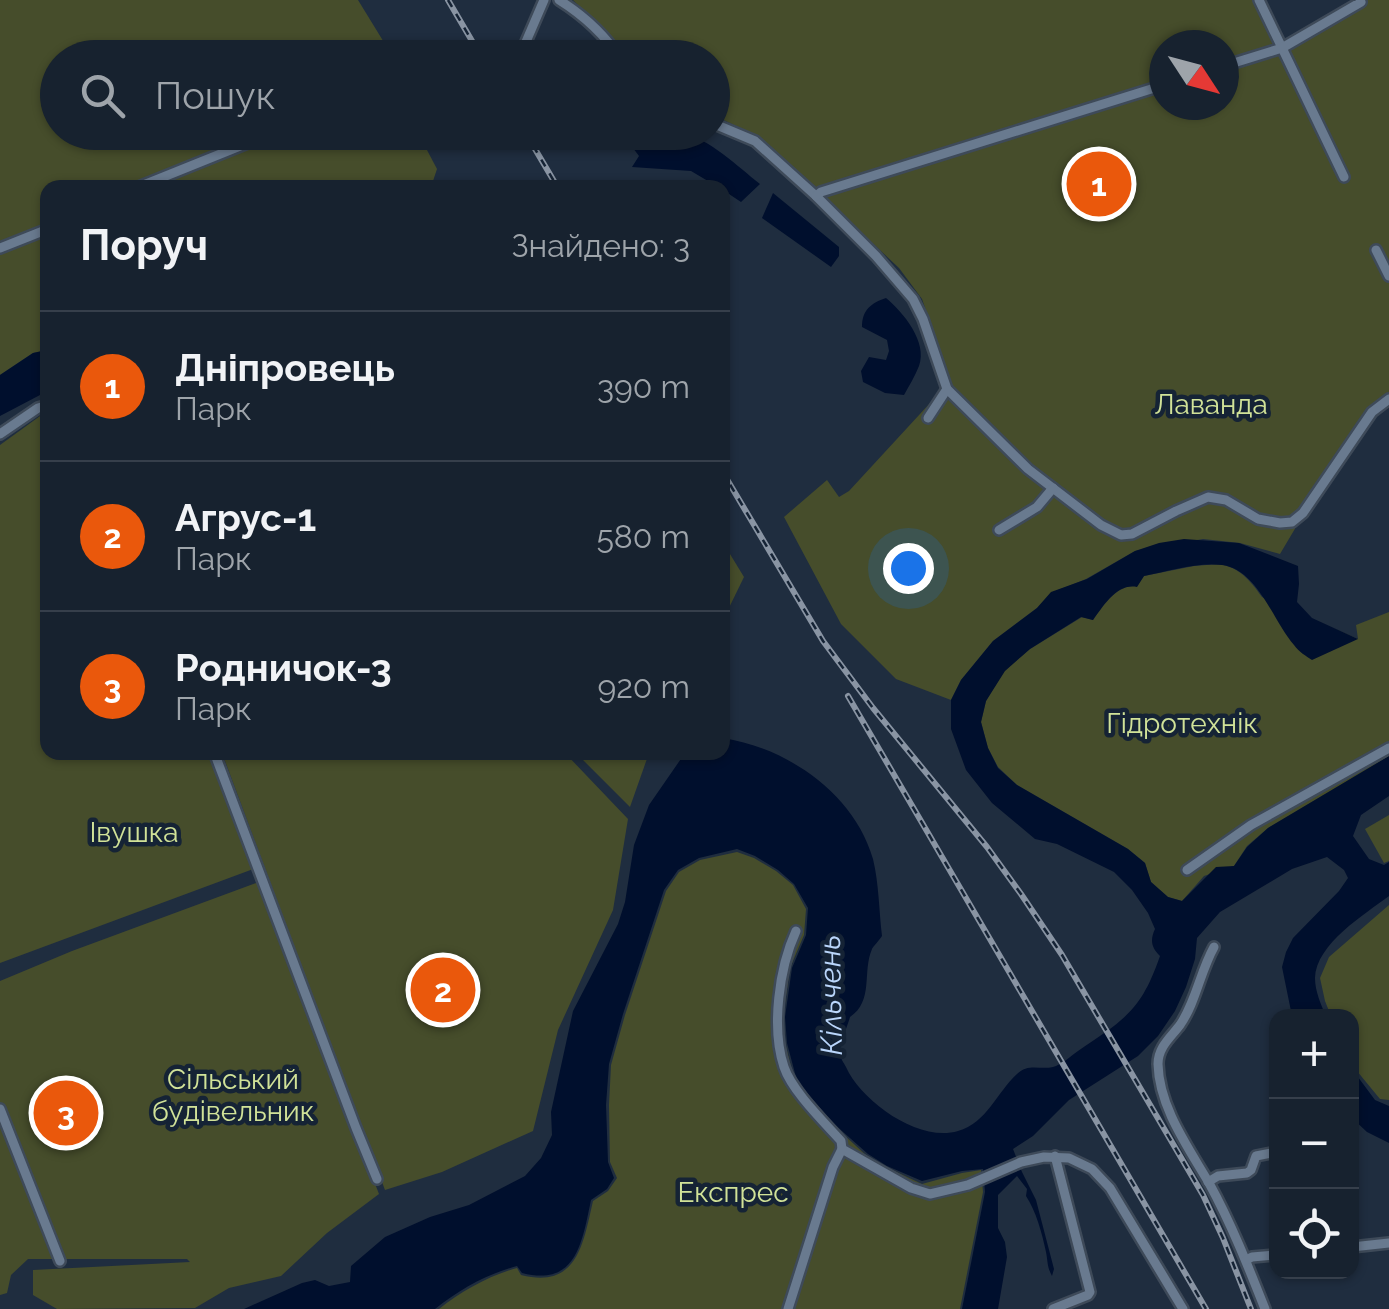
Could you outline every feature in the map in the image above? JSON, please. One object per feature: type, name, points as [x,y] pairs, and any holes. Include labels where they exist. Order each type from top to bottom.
[{"type":"street","points":[[527,40],[544,0]]},
{"type":"street","points":[[559,0],[579,12],[607,40]]},
{"type":"street","points":[[1259,0],[1344,177]]},
{"type":"street","points":[[1239,61],[1282,48],[1360,0]]},
{"type":"street","points":[[816,196],[1149,90]]},
{"type":"street","points":[[730,130],[756,141],[816,196],[912,298],[923,318],[947,389],[1028,469],[1121,535],[1132,534],[1208,497],[1226,500],[1258,519],[1292,522],[1304,514],[1372,412],[1389,398]]},
{"type":"street","points":[[156,180],[230,150]]},
{"type":"street","points":[[0,248],[40,231]]},
{"type":"street","points":[[1376,250],[1389,276]]},
{"type":"street","points":[[928,418],[947,389]]},
{"type":"street","points":[[0,434],[40,407]]},
{"type":"street","points":[[999,530],[1037,506],[1054,488]]},
{"type":"street","points":[[1187,870],[1252,826],[1389,748]]},
{"type":"street","points":[[217,760],[377,1179]]},
{"type":"street","points":[[788,1309],[832,1167],[842,1148],[841,1141],[784,1069],[778,1007],[788,949],[796,931]]},
{"type":"street","points":[[1214,948],[1189,1010],[1166,1040],[1158,1064],[1166,1104],[1246,1260],[1265,1309]]},
{"type":"street","points":[[0,1109],[60,1261]]},
{"type":"street","points":[[842,1148],[911,1188],[930,1194],[976,1182],[1021,1162],[1055,1156],[1069,1158],[1092,1169],[1110,1188],[1183,1309]]},
{"type":"street","points":[[1208,1182],[1218,1176],[1247,1172],[1256,1156],[1269,1153]]},
{"type":"street","points":[[1053,1309],[1088,1295],[1055,1156]]},
{"type":"street","points":[[1359,1246],[1389,1243]]},
{"type":"street","points":[[1246,1260],[1269,1255]]},
{"type":"green space","points":[[0,0],[358,0],[383,40],[40,40],[40,150],[220,150],[145,180],[40,180],[40,228],[31,232],[40,228],[40,352],[0,375]]},
{"type":"green space","name":"Лаванда","points":[[573,0],[1266,0],[1288,47],[1366,0],[1389,0],[1389,394],[1373,406],[1280,554],[1240,543],[1203,539],[1135,551],[1086,579],[1051,593],[993,641],[961,680],[951,700],[896,679],[841,624],[784,517],[827,480],[839,497],[849,491],[943,389],[952,386],[922,299],[899,268],[759,137],[730,123],[730,40],[611,40]]},
{"type":"green space","points":[[237,150],[427,150],[437,169],[433,180],[160,180]]},
{"type":"green space","name":"Івушка","points":[[40,416],[40,760],[212,760],[256,868],[0,963],[0,445]]},
{"type":"green space","points":[[730,554],[744,577],[730,606]]},
{"type":"green space","name":"Гідротехнік","points":[[1219,564],[1244,575],[1262,597],[1358,639],[1356,625],[1389,612],[1389,756],[1268,828],[1247,846],[1234,866],[1204,876],[1182,901],[1168,897],[1151,882],[1145,863],[1128,849],[1017,785],[998,767],[981,722],[986,701],[1004,671],[1030,649],[1082,617],[1093,620],[1112,597],[1123,588],[1137,586],[1144,576]]},
{"type":"green space","points":[[225,760],[572,760],[628,819],[613,910],[558,1030],[533,1131],[442,1172],[385,1190]]},
{"type":"green space","points":[[583,760],[647,760],[630,807]]},
{"type":"green space","points":[[1389,815],[1389,861],[1384,863],[1365,829]]},
{"type":"green space","name":"Експрес","points":[[737,852],[754,858],[793,885],[806,909],[804,935],[790,968],[783,1017],[795,1082],[832,1124],[867,1156],[886,1167],[922,1184],[981,1170],[983,1192],[960,1309],[439,1309],[506,1271],[517,1268],[521,1275],[554,1276],[574,1260],[593,1201],[608,1191],[617,1178],[610,1162],[611,1065],[666,891],[679,872],[700,860]]},
{"type":"green space","name":"Сільський будівельник","points":[[259,882],[379,1194],[327,1233],[281,1276],[229,1288],[195,1308],[57,1309],[33,1295],[33,1270],[190,1262],[187,1259],[28,1259],[11,1275],[7,1293],[0,1295],[0,981]]},
{"type":"green space","points":[[1389,905],[1389,1100],[1380,1099],[1359,1074],[1359,1009],[1328,1009],[1320,978],[1329,957]]},
{"type":"water","points":[[634,150],[717,150],[760,184],[741,202],[730,195],[730,180],[706,180],[691,171],[632,167],[639,156]]},
{"type":"water","points":[[773,193],[839,247],[839,256],[831,267],[762,218]]},
{"type":"water","points":[[886,298],[906,319],[920,347],[919,366],[904,395],[885,393],[863,382],[861,371],[869,357],[886,360],[889,351],[887,340],[862,327],[868,308]]},
{"type":"water","points":[[40,352],[40,395],[0,416],[0,375]]},
{"type":"water","name":"Кільчень","points":[[1184,539],[1239,543],[1298,566],[1297,602],[1312,618],[1358,639],[1312,660],[1286,635],[1255,586],[1235,569],[1203,565],[1144,576],[1137,587],[1123,588],[1112,596],[1093,620],[1081,617],[1030,649],[1005,671],[986,701],[981,722],[998,768],[1017,785],[1128,849],[1145,863],[1151,882],[1168,897],[1182,901],[1216,867],[1234,866],[1268,828],[1389,756],[1389,796],[1361,815],[1353,836],[1369,859],[1384,865],[1389,862],[1389,896],[1343,931],[1317,965],[1317,993],[1323,1009],[1291,1009],[1282,967],[1293,938],[1348,878],[1344,870],[1327,857],[1292,869],[1220,912],[1197,938],[1186,987],[1158,1036],[1138,1056],[1069,1100],[1033,1136],[1013,1149],[1036,1200],[1054,1269],[1052,1276],[1027,1189],[1017,1176],[998,1195],[998,1228],[1007,1257],[998,1309],[962,1309],[985,1192],[983,1169],[922,1181],[887,1166],[833,1123],[797,1081],[785,1017],[792,968],[806,935],[808,908],[794,884],[778,870],[737,849],[699,858],[678,870],[664,890],[609,1064],[608,1162],[614,1178],[607,1189],[591,1200],[580,1245],[566,1267],[540,1276],[522,1273],[517,1266],[506,1269],[474,1283],[435,1309],[244,1309],[302,1283],[315,1280],[329,1286],[350,1282],[351,1266],[385,1237],[469,1205],[525,1176],[541,1158],[552,1135],[551,1112],[573,1011],[618,924],[634,845],[649,805],[680,760],[730,760],[730,739],[771,752],[815,777],[851,814],[864,835],[875,868],[882,936],[872,949],[865,995],[850,1017],[840,1053],[864,1093],[893,1116],[926,1131],[943,1133],[968,1127],[1021,1071],[1059,1064],[1120,1021],[1146,990],[1160,956],[1152,943],[1155,929],[1148,913],[1114,872],[1057,844],[1035,839],[992,803],[966,770],[951,729],[951,700],[961,680],[993,641],[1037,608],[1051,592],[1087,579],[1135,551]]},
{"type":"water","points":[[1359,1078],[1375,1100],[1389,1106],[1389,1143],[1359,1125]]},
{"type":"railway","points":[[448,0],[471,40]]},
{"type":"railway","points":[[536,150],[553,180]]},
{"type":"railway","points":[[730,484],[823,641],[987,847],[1062,955],[1203,1195],[1251,1309]]},
{"type":"railway","points":[[848,696],[1206,1309]]},
{"type":"place","name":"Дніпровець","points":[[1099,184]]},
{"type":"place","name":"Агрус-1","points":[[443,990]]},
{"type":"place","name":"Родничок-3","points":[[66,1113]]}]
